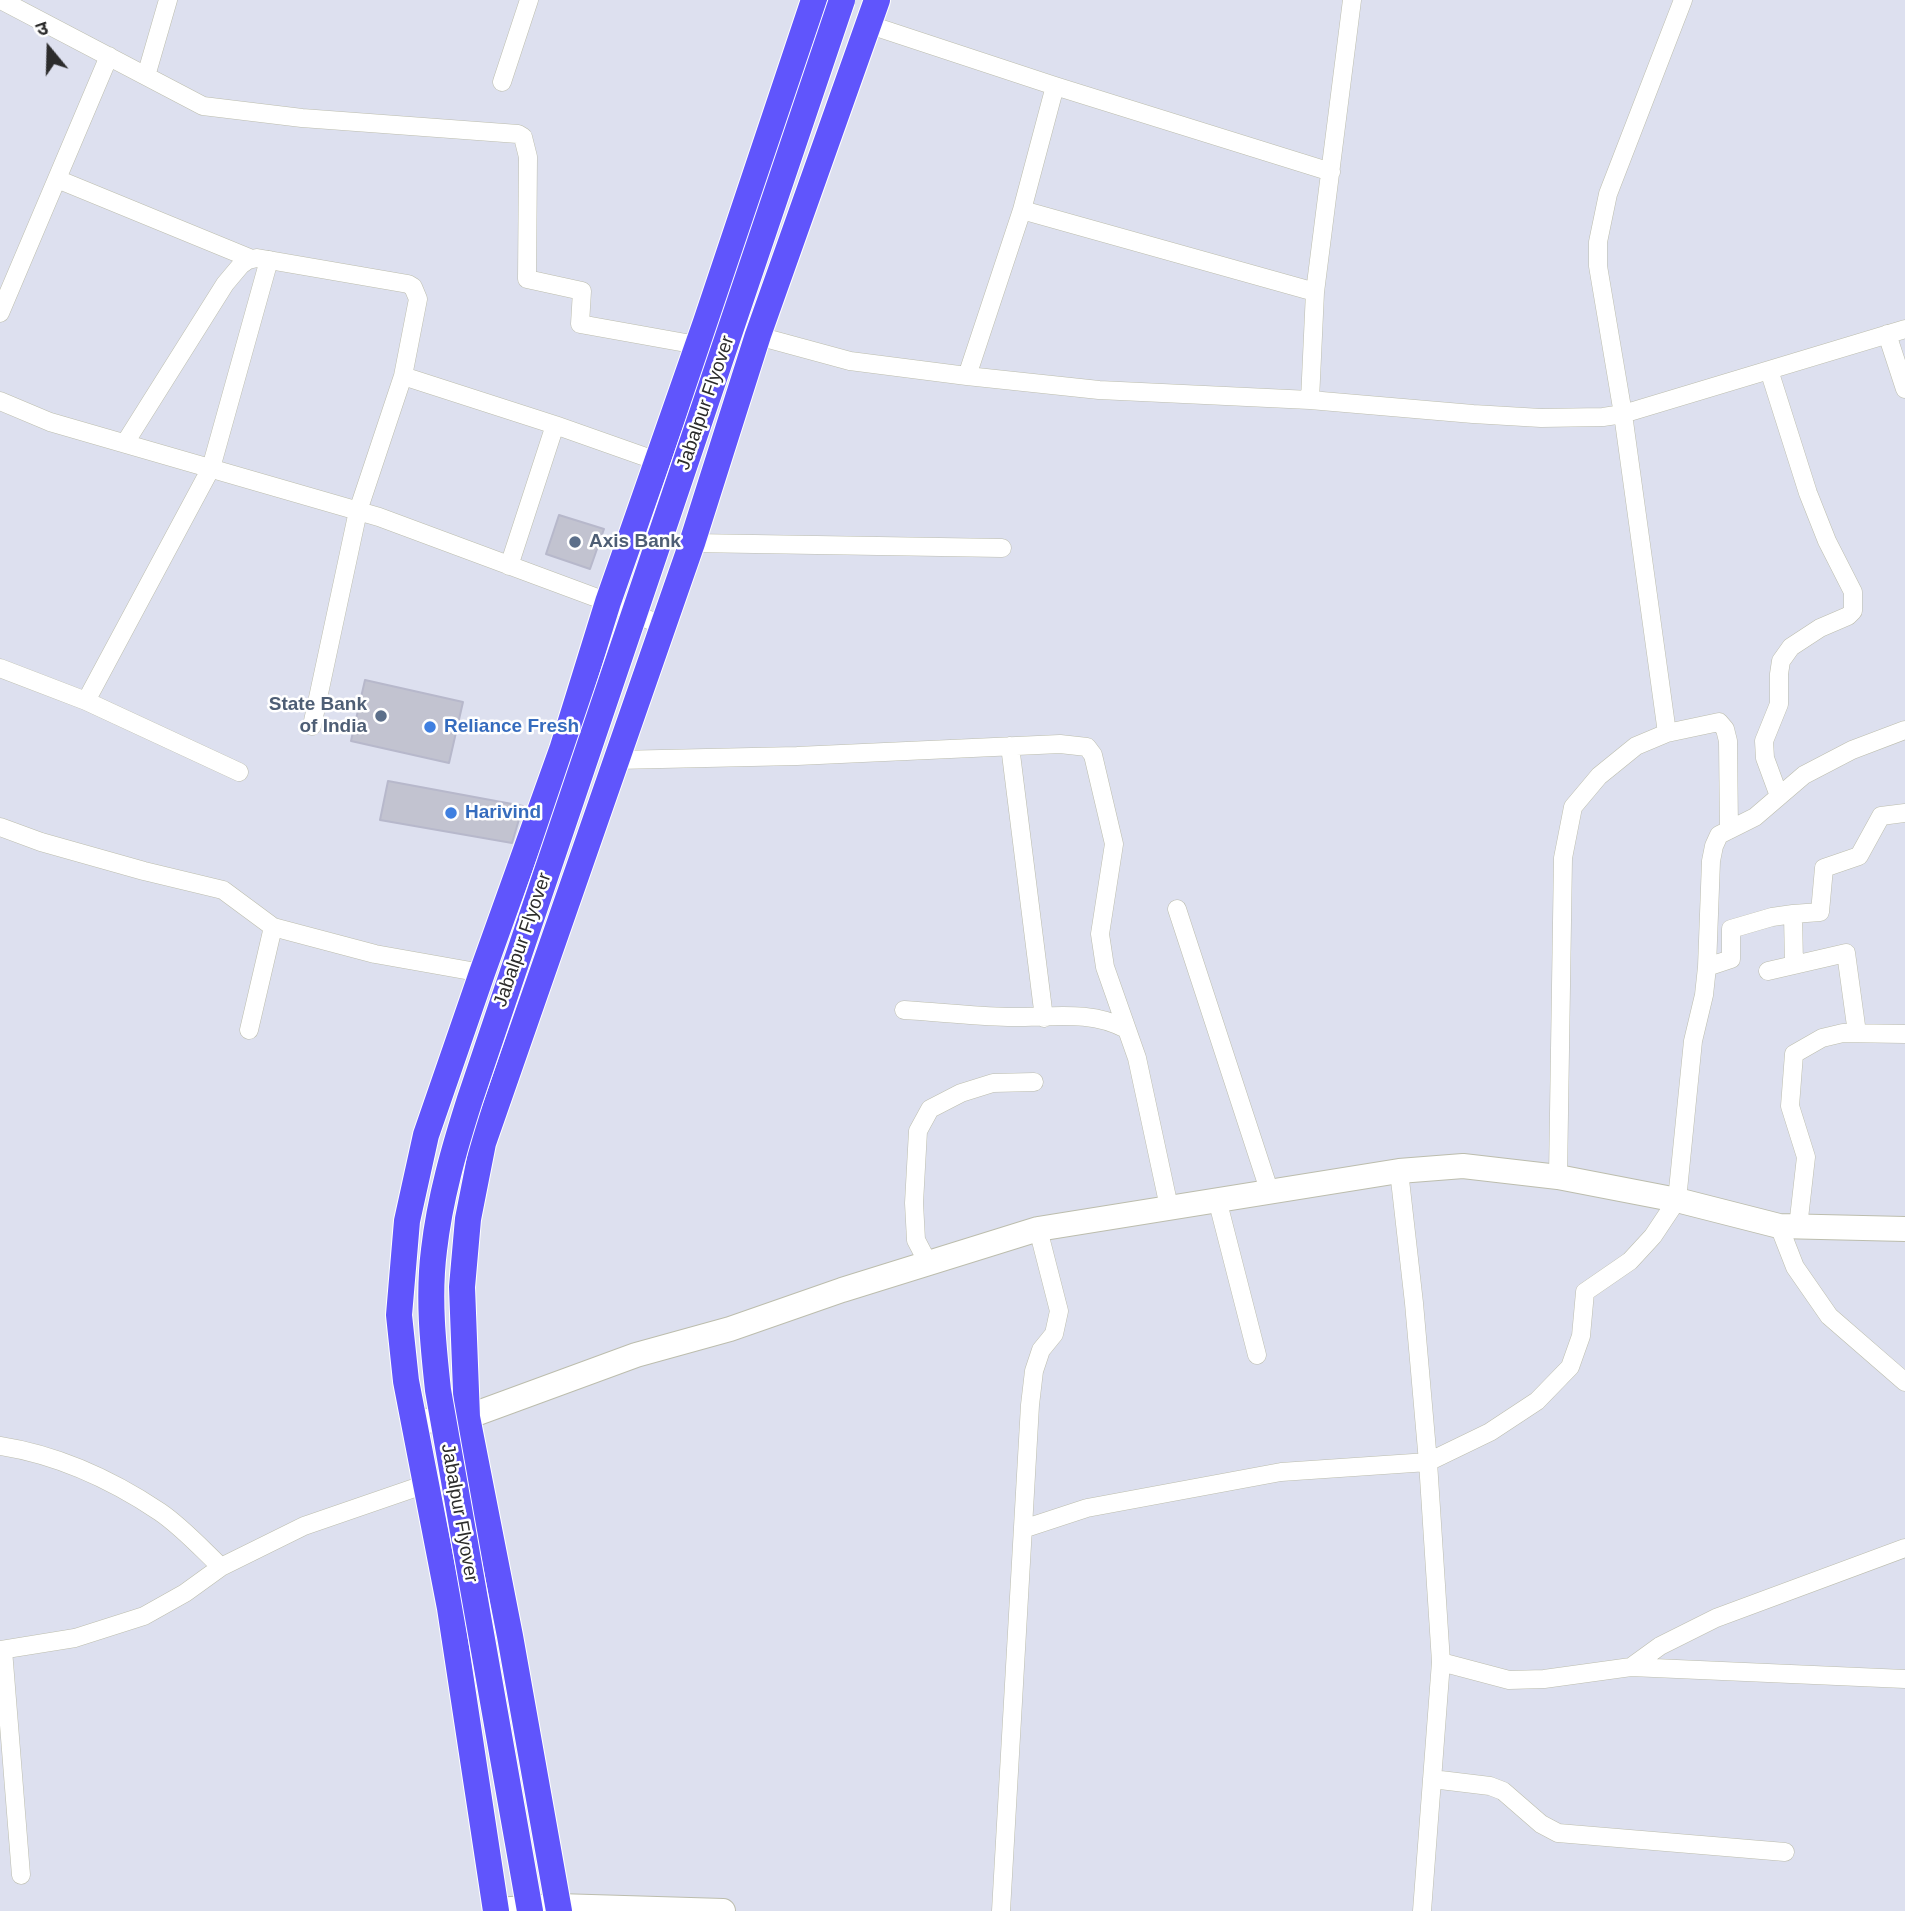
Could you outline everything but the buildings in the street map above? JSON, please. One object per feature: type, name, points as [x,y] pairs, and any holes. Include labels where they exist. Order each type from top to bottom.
[{"type":"main road","points":[[494,1911],[450,1608],[406,1381],[399,1315],[407,1221],[426,1135],[562,750],[608,602],[814,0]]},
{"type":"main road","name":"Jabalpur Flyover","points":[[530,1911],[438,1390],[431,1318],[433,1252],[447,1173],[470,1099],[842,0]]},
{"type":"main road","points":[[559,1908],[467,1417],[462,1287],[468,1219],[483,1143],[692,543],[758,335],[874,12]]},
{"type":"street","points":[[1,0],[203,106],[302,118],[518,134],[523,137],[528,157],[527,279],[582,291],[580,324],[758,335],[850,360],[1099,390],[1310,400],[1528,417],[1603,417],[1623,414],[1905,329]]},
{"type":"street","points":[[146,76],[168,0]]},
{"type":"street","points":[[502,82],[528,0]]},
{"type":"street","points":[[1310,400],[1315,292],[1352,0]]},
{"type":"street","points":[[1667,733],[1623,414],[1598,265],[1598,242],[1608,194],[1683,0]]},
{"type":"street","points":[[874,12],[1055,86],[1331,172]]},
{"type":"street","points":[[0,313],[109,56]]},
{"type":"street","points":[[967,376],[1022,210],[1055,86]]},
{"type":"street","points":[[57,179],[260,260],[413,287],[418,299],[403,376],[358,511],[312,726]]},
{"type":"street","points":[[1022,210],[1315,292]]},
{"type":"street","points":[[125,443],[225,284],[241,265],[260,260]]},
{"type":"street","points":[[86,701],[211,468],[260,260]]},
{"type":"street","points":[[1887,334],[1905,389]]},
{"type":"street","points":[[1769,370],[1808,493],[1855,601],[1853,611],[1847,617],[1820,628],[1791,647],[1782,661],[1779,704],[1764,741],[1765,758],[1779,796]]},
{"type":"street","points":[[403,376],[657,461]]},
{"type":"street","points":[[0,401],[50,422],[358,511],[608,602],[663,626]]},
{"type":"street","points":[[509,566],[555,425]]},
{"type":"street","points":[[692,543],[1002,548]]},
{"type":"street","points":[[0,668],[86,701],[239,772]]},
{"type":"street","points":[[1558,1177],[1563,858],[1573,807],[1599,776],[1636,746],[1667,733],[1719,722],[1725,729],[1728,741],[1728,830]]},
{"type":"street","points":[[1023,1529],[1087,1508],[1281,1472],[1428,1462],[1489,1432],[1537,1401],[1570,1367],[1581,1336],[1586,1292],[1630,1261],[1653,1236],[1677,1200],[1693,1041],[1704,995],[1707,967],[1713,853],[1719,835],[1742,826],[1755,817],[1804,775],[1852,750],[1905,730]]},
{"type":"street","points":[[616,760],[797,756],[1077,744],[1087,747],[1093,755],[1114,844],[1100,934],[1105,967],[1137,1058],[1169,1206]]},
{"type":"street","points":[[1010,746],[1044,1018]]},
{"type":"street","points":[[1707,967],[1731,959],[1731,929],[1772,917],[1820,912],[1824,868],[1860,856],[1881,816],[1905,813]]},
{"type":"street","points":[[0,827],[41,842],[223,890],[273,927],[375,954],[482,973]]},
{"type":"street","points":[[1177,909],[1269,1191]]},
{"type":"street","points":[[1793,914],[1794,965]]},
{"type":"street","points":[[249,1030],[273,927]]},
{"type":"street","points":[[1768,971],[1846,953],[1857,1033]]},
{"type":"street","points":[[904,1010],[1006,1017],[1075,1016],[1098,1018],[1126,1029]]},
{"type":"street","points":[[1905,1034],[1857,1033],[1822,1038],[1794,1054],[1790,1105],[1806,1157],[1789,1226],[1795,1267],[1829,1316],[1905,1382]]},
{"type":"street","points":[[928,1263],[916,1240],[914,1203],[918,1131],[930,1109],[961,1093],[993,1083],[1034,1082]]},
{"type":"street","points":[[414,1422],[467,1417],[636,1354],[730,1329],[842,1290],[1038,1228],[1399,1171],[1464,1166],[1558,1177],[1677,1200],[1789,1226],[1905,1229]]},
{"type":"street","points":[[1399,1171],[1428,1462],[1441,1662],[1422,1911]]},
{"type":"street","points":[[1217,1199],[1257,1355]]},
{"type":"street","points":[[1001,1911],[1034,1371],[1041,1350],[1054,1334],[1059,1311],[1038,1228]]},
{"type":"street","points":[[0,1446],[91,1472],[162,1514],[222,1567]]},
{"type":"street","points":[[20,1875],[5,1755],[1,1650],[75,1638],[134,1620],[185,1594],[222,1567],[304,1526],[426,1484],[477,1471]]},
{"type":"street","points":[[1631,1667],[1660,1646],[1717,1618],[1905,1548]]},
{"type":"street","points":[[1441,1662],[1509,1680],[1544,1679],[1631,1667],[1905,1679]]},
{"type":"street","points":[[1432,1780],[1490,1786],[1503,1791],[1541,1824],[1558,1833],[1577,1837],[1784,1852]]},
{"type":"street","points":[[494,1911],[559,1908],[723,1911]]},
{"type":"place","name":"Axis Bank","points":[[575,542]]},
{"type":"place","name":"State Bank of India","points":[[381,716]]},
{"type":"place","name":"Reliance Fresh","points":[[430,727]]},
{"type":"place","name":"Harivind","points":[[451,813]]}]
